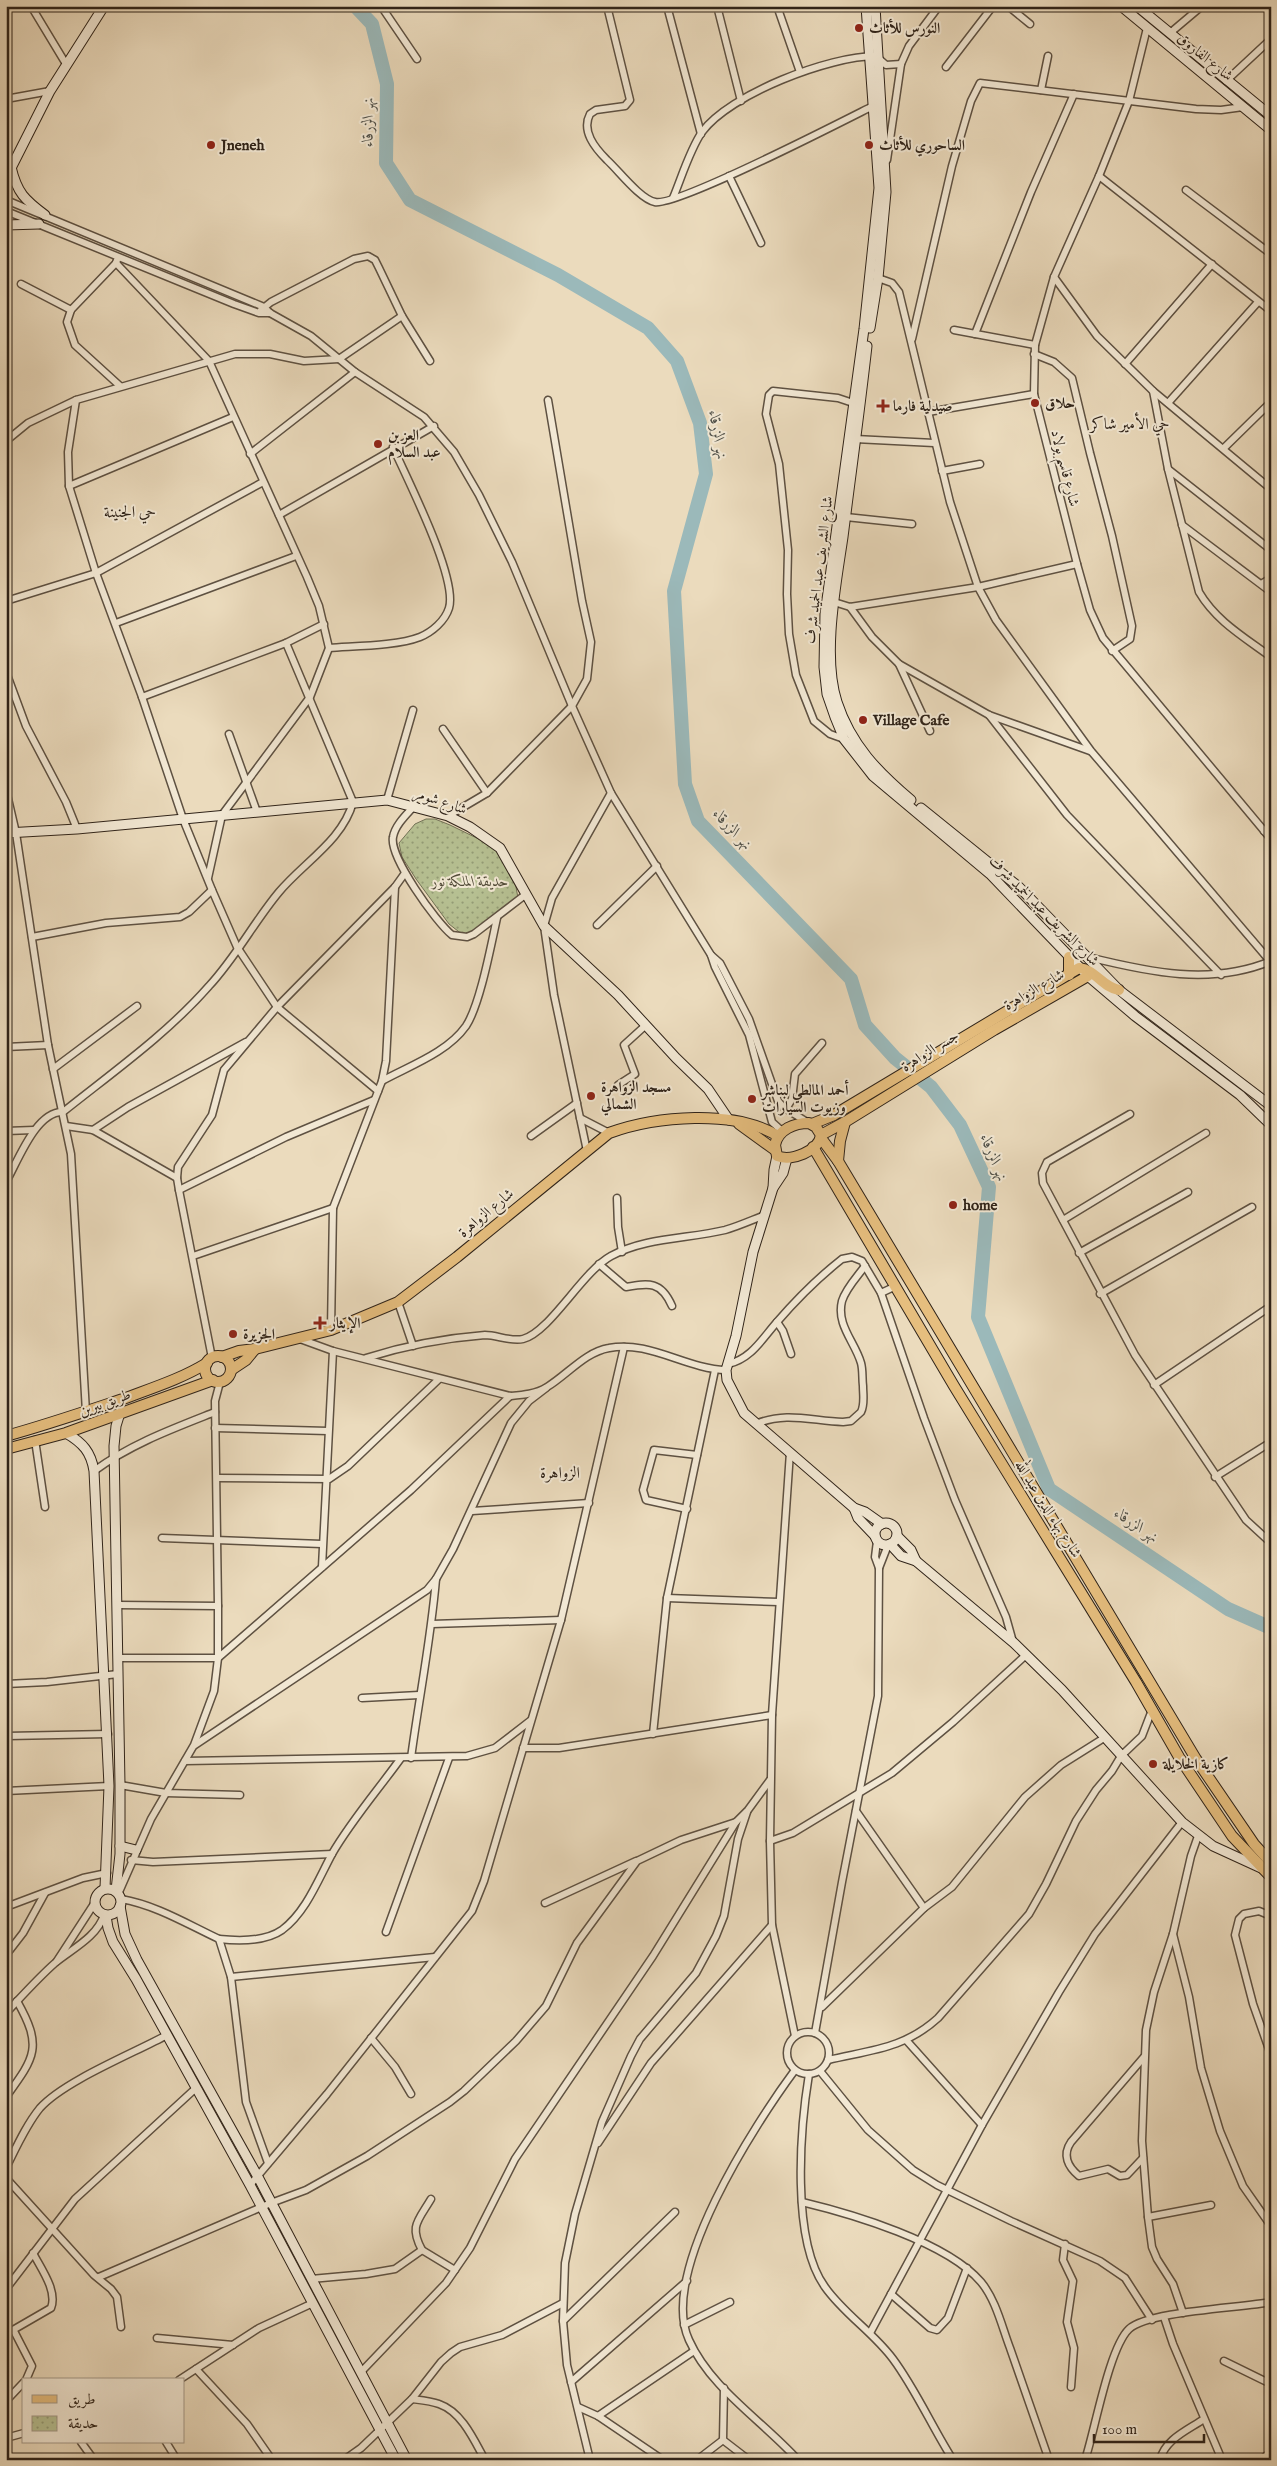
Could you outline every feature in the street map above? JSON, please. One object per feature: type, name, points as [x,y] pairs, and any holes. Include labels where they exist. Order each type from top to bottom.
[{"type":"main road","points":[[1068,957],[1069,976]]},
{"type":"main road","points":[[1079,968],[1089,970],[1109,987],[1119,990]]},
{"type":"main road","name":"شارع الزواهرة","points":[[991,1026],[1079,968]]},
{"type":"main road","name":"شارع الزواهرة","points":[[991,1026],[1088,976]]},
{"type":"main road","name":"جسر الزواهرة","points":[[811,1124],[834,1115],[876,1089],[991,1026]]},
{"type":"main road","name":"جسر الزواهرة","points":[[845,1122],[991,1026]]},
{"type":"main road","name":"شارع الزواهرة","points":[[214,1359],[239,1351],[255,1349],[331,1330],[398,1302],[457,1257],[609,1133],[638,1124],[675,1119],[733,1121],[780,1134]]},
{"type":"main road","points":[[733,1121],[780,1155],[813,1147],[821,1136],[845,1122]]},
{"type":"main road","points":[[838,1161],[840,1141],[845,1122]]},
{"type":"main road","points":[[780,1155],[775,1141],[780,1134],[798,1124],[811,1124]]},
{"type":"main road","name":"شارع بهاء الدين عبد الله","points":[[811,1124],[838,1161],[1141,1679],[1152,1710],[1179,1757],[1228,1830],[1268,1864]]},
{"type":"main road","name":"شارع بهاء الدين عبد الله","points":[[813,1147],[964,1402],[1141,1679],[1268,1864],[1271,1877]]},
{"type":"main road","name":"شارع الزواهرة","points":[[231,1370],[246,1360],[255,1349]]},
{"type":"main road","points":[[214,1359],[228,1360],[231,1370],[227,1378],[216,1381],[206,1373],[214,1359]]},
{"type":"main road","name":"طريق بيرين","points":[[6,1436],[86,1412],[186,1376],[214,1359]]},
{"type":"main road","name":"طريق بيرين","points":[[6,1449],[66,1432],[216,1381]]},
{"type":"street","points":[[32,6],[66,64]]},
{"type":"street","points":[[6,178],[10,161],[66,64],[104,6]]},
{"type":"street","points":[[381,6],[417,59]]},
{"type":"street","points":[[607,6],[630,100],[625,106],[596,110],[590,114],[587,128],[592,142],[602,154],[646,198],[661,203],[729,176],[874,106]]},
{"type":"street","points":[[667,6],[701,134]]},
{"type":"street","points":[[717,6],[741,101]]},
{"type":"street","points":[[777,6],[800,72]]},
{"type":"street","name":"شارع الشريف عبد الحميد شرف","points":[[866,6],[885,166],[886,192],[878,278],[834,602],[832,655],[833,683],[837,701],[854,742],[889,781],[1019,887],[1119,990],[1271,1106]]},
{"type":"street","name":"شارع الشريف عبد الحميد شرف","points":[[875,6],[872,56],[880,180],[823,642],[828,694],[844,739],[873,776],[990,874],[1088,976],[1134,1016],[1240,1095],[1271,1125]]},
{"type":"street","points":[[885,166],[901,64],[909,46],[939,6]]},
{"type":"street","points":[[946,67],[994,6]]},
{"type":"street","points":[[1008,6],[1030,24]]},
{"type":"street","name":"شارع الفاروق","points":[[1121,6],[1271,130]]},
{"type":"street","name":"شارع الفاروق","points":[[1137,6],[1271,116]]},
{"type":"street","points":[[1170,33],[1202,6]]},
{"type":"street","name":"شارع قاسم بولاد","points":[[1147,28],[1129,101],[1099,176],[1054,277],[1035,345],[1034,394],[1077,564],[1095,623],[1112,651],[1271,839]]},
{"type":"street","points":[[1226,81],[1271,39]]},
{"type":"street","points":[[672,198],[701,134],[711,122],[741,101],[800,72],[832,61],[872,56],[886,65],[901,64]]},
{"type":"street","points":[[1041,90],[1048,56]]},
{"type":"street","points":[[912,341],[952,166],[976,88],[982,82],[1215,110],[1243,107]]},
{"type":"street","points":[[6,99],[50,91]]},
{"type":"street","points":[[975,334],[1031,192],[1074,94]]},
{"type":"street","points":[[10,161],[16,186],[20,194],[45,215]]},
{"type":"street","points":[[729,176],[761,243]]},
{"type":"street","points":[[1099,176],[1271,311]]},
{"type":"street","points":[[1186,190],[1271,254]]},
{"type":"street","points":[[6,200],[120,246],[261,310]]},
{"type":"street","points":[[6,210],[117,255],[270,313],[297,326],[355,372],[414,409],[434,426],[454,452],[479,495],[512,562],[572,706],[611,792],[711,955],[715,967],[749,1035],[772,1122],[780,1134]]},
{"type":"street","points":[[6,225],[39,224]]},
{"type":"street","points":[[120,246],[116,263],[72,310],[67,325],[75,345],[120,386]]},
{"type":"street","points":[[261,310],[354,259],[368,256],[380,268],[402,316],[430,361]]},
{"type":"street","points":[[116,263],[209,361],[262,482],[314,593],[329,648],[310,697],[222,815],[208,878]]},
{"type":"street","points":[[1126,364],[1212,264]]},
{"type":"street","points":[[1054,277],[1097,336],[1153,392],[1270,486]]},
{"type":"street","points":[[878,278],[896,287],[912,341],[942,471],[978,587],[996,620],[1091,751],[1270,961],[1221,975],[1171,974],[1084,956]]},
{"type":"street","points":[[21,284],[72,310]]},
{"type":"street","points":[[1168,403],[1258,302]]},
{"type":"street","points":[[6,441],[28,423],[76,400],[209,361],[252,353],[270,354],[304,361],[339,359],[402,316]]},
{"type":"street","points":[[954,330],[1035,345]]},
{"type":"street","points":[[1034,354],[1054,362],[1072,378],[1112,536],[1132,626],[1130,639],[1112,651]]},
{"type":"street","points":[[250,454],[355,372]]},
{"type":"street","points":[[844,739],[830,734],[814,721],[796,675],[789,634],[787,594],[788,550],[779,464],[766,414],[768,395],[773,391],[838,398],[853,403]]},
{"type":"street","points":[[1153,392],[1168,469],[1194,579],[1208,607],[1226,624],[1271,657]]},
{"type":"street","points":[[928,412],[1034,394]]},
{"type":"street","points":[[76,400],[68,452],[69,486],[96,573],[116,623],[183,819],[212,890],[237,947],[277,1007],[378,1091]]},
{"type":"street","points":[[448,816],[487,793],[572,706],[587,679],[591,642],[582,601],[548,400]]},
{"type":"street","points":[[1224,448],[1271,402]]},
{"type":"street","points":[[69,486],[233,417]]},
{"type":"street","points":[[279,515],[434,426]]},
{"type":"street","points":[[855,439],[934,443]]},
{"type":"street","points":[[329,648],[419,638],[436,627],[449,608],[450,596],[445,574],[432,536],[393,448]]},
{"type":"street","points":[[942,471],[980,464]]},
{"type":"street","points":[[1168,469],[1271,550]]},
{"type":"street","points":[[6,601],[96,573],[262,482]]},
{"type":"street","points":[[846,516],[912,524]]},
{"type":"street","points":[[1182,525],[1271,592]]},
{"type":"street","points":[[116,623],[296,556]]},
{"type":"street","points":[[834,602],[850,607],[978,587],[1077,564]]},
{"type":"street","points":[[1261,584],[1271,578]]},
{"type":"street","points":[[850,607],[872,637],[899,664],[989,715],[1091,751]]},
{"type":"street","points":[[142,697],[286,643],[324,624]]},
{"type":"street","points":[[6,1182],[34,1130],[47,1116],[64,1112],[176,1020],[222,971],[237,947],[280,891],[344,824],[353,802],[286,643]]},
{"type":"street","points":[[899,664],[930,731]]},
{"type":"street","points":[[6,672],[26,726],[66,802],[77,829]]},
{"type":"street","points":[[387,800],[413,710]]},
{"type":"street","points":[[989,715],[1067,815],[1221,975]]},
{"type":"street","points":[[443,729],[487,793]]},
{"type":"street","points":[[229,734],[257,812]]},
{"type":"street","points":[[6,790],[11,833],[32,937],[48,1045],[64,1112],[73,1174],[86,1412]]},
{"type":"street","points":[[586,1151],[554,995],[544,926],[552,898],[611,792]]},
{"type":"street","name":"شارع شومر","points":[[11,833],[77,829],[387,800],[415,805],[448,816],[470,826],[500,848],[544,926],[618,995],[708,1089],[733,1121]]},
{"type":"street","points":[[415,805],[397,827],[393,837],[394,850],[405,873],[452,935],[470,936],[497,918],[525,895]]},
{"type":"street","points":[[1264,831],[1271,824]]},
{"type":"street","points":[[597,926],[657,866]]},
{"type":"street","points":[[214,1359],[176,1178],[178,1167],[212,1115],[224,1070],[277,1007],[394,887],[405,873]]},
{"type":"street","points":[[331,1330],[333,1208],[382,1081],[386,1061],[394,887]]},
{"type":"street","points":[[1010,895],[1019,887]]},
{"type":"street","points":[[32,937],[106,923],[180,917],[189,912],[212,890]]},
{"type":"street","points":[[382,1081],[448,1043],[466,1025],[474,1007],[497,918]]},
{"type":"street","points":[[711,955],[720,963],[742,1005],[754,1033],[773,1093],[778,1102],[811,1124]]},
{"type":"street","points":[[1102,974],[1112,963]]},
{"type":"street","points":[[53,1069],[137,1006]]},
{"type":"street","points":[[618,1085],[635,1074],[624,1045],[646,1026]]},
{"type":"street","points":[[93,1130],[161,1088],[250,1041]]},
{"type":"street","points":[[786,1109],[792,1099],[795,1074],[822,1043]]},
{"type":"street","points":[[6,1047],[48,1045]]},
{"type":"street","points":[[179,1190],[286,1138],[374,1100]]},
{"type":"street","points":[[531,1136],[577,1103]]},
{"type":"street","points":[[1130,1114],[1047,1162],[1041,1178],[1100,1294],[1154,1385],[1246,1520],[1271,1543]]},
{"type":"street","points":[[580,1118],[609,1133]]},
{"type":"street","points":[[66,1126],[93,1130],[176,1178]]},
{"type":"street","points":[[6,1131],[34,1130]]},
{"type":"street","points":[[1063,1220],[1206,1133]]},
{"type":"street","points":[[780,1155],[774,1170],[773,1188],[753,1252],[727,1367],[727,1380],[738,1405],[756,1424],[854,1508],[865,1512],[882,1524],[886,1523],[894,1527],[897,1536],[911,1550],[916,1561]]},
{"type":"street","points":[[1080,1253],[1188,1192]]},
{"type":"street","points":[[618,1198],[618,1227],[622,1252]]},
{"type":"street","points":[[1100,1294],[1252,1207]]},
{"type":"street","points":[[193,1256],[333,1208]]},
{"type":"street","points":[[364,1358],[413,1346],[485,1336],[516,1339],[528,1337],[548,1320],[590,1271],[622,1252],[662,1240],[724,1230],[765,1215]]},
{"type":"street","points":[[194,1745],[416,1598],[436,1580],[472,1511],[511,1423],[529,1401],[546,1388],[593,1354],[611,1347],[650,1351],[714,1370],[727,1367],[748,1355],[777,1322],[842,1259],[857,1258],[865,1266],[881,1293],[924,1418],[955,1500],[1006,1617],[1014,1643]]},
{"type":"street","points":[[599,1264],[626,1287],[643,1284],[655,1285],[666,1294],[672,1306]]},
{"type":"street","points":[[756,1424],[766,1420],[790,1416],[843,1422],[851,1421],[861,1412],[864,1395],[861,1363],[841,1319],[841,1308],[847,1290],[865,1266]]},
{"type":"street","points":[[881,1293],[896,1286]]},
{"type":"street","points":[[398,1302],[413,1346]]},
{"type":"street","points":[[1154,1385],[1271,1306]]},
{"type":"street","points":[[777,1322],[783,1331],[791,1354]]},
{"type":"street","points":[[299,1338],[332,1351],[510,1396],[546,1388]]},
{"type":"street","points":[[250,2185],[258,2178],[268,2163],[472,1911],[479,1894],[561,1620],[624,1347]]},
{"type":"street","points":[[322,1567],[332,1351]]},
{"type":"street","points":[[652,1734],[667,1598],[687,1509],[714,1370]]},
{"type":"street","points":[[216,1478],[325,1481],[348,1466],[439,1379]]},
{"type":"street","points":[[105,1915],[116,1913],[131,1860],[194,1745],[214,1691],[218,1658],[216,1381]]},
{"type":"street","points":[[118,1658],[218,1658],[411,1490],[510,1396]]},
{"type":"street","points":[[94,1471],[115,1456],[157,1434],[215,1412]]},
{"type":"street","points":[[120,1414],[115,1434],[120,1786],[119,1897],[125,1934],[137,1960],[258,2178],[266,2205],[313,2303],[396,2460]]},
{"type":"street","points":[[216,1428],[328,1431]]},
{"type":"street","points":[[66,1432],[88,1450],[94,1471],[108,1734],[109,1786],[106,1888]]},
{"type":"street","points":[[35,1440],[45,1506]]},
{"type":"street","points":[[1215,1477],[1271,1442]]},
{"type":"street","points":[[687,1509],[646,1500],[643,1490],[654,1450],[697,1455]]},
{"type":"street","points":[[790,1452],[772,1715],[770,1842],[772,1924],[795,2036]]},
{"type":"street","points":[[472,1511],[589,1503]]},
{"type":"street","points":[[854,1508],[858,1518],[876,1538],[889,1544],[901,1556],[916,1561],[1014,1643],[1062,1690],[1182,1822],[1198,1836],[1268,1864]]},
{"type":"street","points":[[815,2033],[878,1696],[879,1568],[875,1557],[875,1531],[882,1524]]},
{"type":"street","points":[[879,1568],[889,1544],[897,1536]]},
{"type":"street","points":[[162,1538],[322,1544]]},
{"type":"street","points":[[411,1758],[419,1695],[432,1624],[436,1580]]},
{"type":"street","points":[[667,1598],[779,1602]]},
{"type":"street","points":[[118,1605],[218,1606]]},
{"type":"street","points":[[432,1624],[561,1620]]},
{"type":"street","points":[[770,1842],[793,1833],[899,1767],[953,1722],[1026,1655]]},
{"type":"street","points":[[6,1684],[47,1682],[118,1674]]},
{"type":"street","points":[[362,1698],[419,1695]]},
{"type":"street","points":[[828,2060],[907,2041],[923,2032],[938,2018],[1029,1914],[1046,1884],[1076,1821],[1096,1790],[1112,1772],[1121,1756],[1142,1736],[1152,1710]]},
{"type":"street","points":[[523,1748],[559,1748],[772,1715]]},
{"type":"street","points":[[6,1719],[6,1777]]},
{"type":"street","points":[[184,1761],[449,1758],[467,1756],[495,1748],[531,1720]]},
{"type":"street","points":[[7,1736],[108,1734]]},
{"type":"street","points":[[821,2008],[924,1908],[952,1887],[1025,1796],[1061,1765],[1104,1738]]},
{"type":"street","points":[[106,1888],[119,1897],[158,1909],[219,1939],[239,1941],[280,1931],[290,1923],[311,1895],[332,1854],[401,1758]]},
{"type":"street","points":[[386,1932],[449,1758]]},
{"type":"street","points":[[361,2372],[446,2283],[455,2270],[470,2248],[499,2187],[524,2144],[653,1956],[736,1822],[748,1810],[770,1780]]},
{"type":"street","points":[[6,1791],[109,1786]]},
{"type":"street","points":[[120,1786],[166,1793],[240,1795]]},
{"type":"street","points":[[590,2460],[571,2382],[563,2321],[569,2239],[602,2122],[640,2039],[696,1973],[716,1936],[724,1916],[738,1839],[748,1810]]},
{"type":"street","points":[[856,1811],[924,1908]]},
{"type":"street","points":[[545,1903],[681,1840],[736,1822]]},
{"type":"street","points":[[870,2333],[982,2124],[1095,1934],[1182,1822]]},
{"type":"street","points":[[1182,2313],[1173,2284],[1154,2253],[1148,2217],[1143,2158],[1144,2057],[1154,1992],[1173,1934],[1191,1856],[1198,1836]]},
{"type":"street","points":[[108,1852],[136,1850]]},
{"type":"street","points":[[131,1860],[153,1862],[332,1854]]},
{"type":"street","points":[[99,2278],[266,2205],[293,2197],[367,2156],[464,2091],[516,2041],[546,2006],[577,1943],[637,1861]]},
{"type":"street","points":[[6,1907],[83,1878],[107,1873]]},
{"type":"street","points":[[55,1964],[94,1904],[97,1894],[106,1888]]},
{"type":"street","points":[[6,1955],[23,1933],[45,1893]]},
{"type":"street","points":[[94,1904],[105,1915],[113,1942],[250,2185],[266,2205],[311,2279],[407,2460]]},
{"type":"street","points":[[1271,1916],[1259,1911],[1244,1914],[1239,1919],[1235,1935],[1254,2004],[1271,2055]]},
{"type":"street","points":[[6,2013],[55,1964],[91,1935],[105,1915]]},
{"type":"street","points":[[595,2148],[651,2062],[772,1924]]},
{"type":"street","points":[[1173,1934],[1189,1997],[1201,2068],[1222,2137],[1240,2181],[1271,2226]]},
{"type":"street","points":[[219,1939],[231,1977],[246,2102],[268,2163]]},
{"type":"street","points":[[231,1977],[435,1958]]},
{"type":"street","points":[[6,2097],[30,2061],[34,2045],[32,2031],[17,2001]]},
{"type":"street","points":[[808,2032],[815,2033],[827,2044],[828,2060],[820,2071],[809,2074],[795,2070],[790,2064],[787,2049],[795,2036],[808,2032]]},
{"type":"street","points":[[6,2168],[17,2145],[41,2107],[78,2080],[167,2035]]},
{"type":"street","points":[[371,2038],[395,2067],[411,2094]]},
{"type":"street","points":[[907,2041],[982,2124]]},
{"type":"street","points":[[1143,2158],[1127,2174],[1120,2176],[1108,2170],[1079,2176],[1069,2165],[1066,2158],[1071,2142],[1144,2057]]},
{"type":"street","points":[[795,2070],[761,2119],[708,2210],[698,2237],[687,2281],[684,2325],[694,2351],[724,2388],[798,2460]]},
{"type":"street","points":[[820,2071],[887,2149],[918,2174],[1100,2261],[1125,2278],[1152,2320]]},
{"type":"street","points":[[809,2074],[801,2144],[802,2202],[809,2246],[817,2275],[839,2304],[870,2333],[898,2367],[953,2460]]},
{"type":"street","points":[[6,2289],[68,2208],[87,2187],[196,2088]]},
{"type":"street","points":[[6,2178],[94,2275],[118,2297],[121,2327]]},
{"type":"street","points":[[432,2199],[416,2224],[414,2235],[422,2250],[455,2270]]},
{"type":"street","points":[[802,2202],[838,2212],[920,2241],[967,2268],[986,2288],[996,2310],[1049,2460]]},
{"type":"street","points":[[1148,2217],[1211,2205]]},
{"type":"street","points":[[563,2321],[675,2212]]},
{"type":"street","points":[[1065,2244],[1063,2260],[1073,2281],[1067,2322],[1074,2348],[1071,2387]]},
{"type":"street","points":[[311,2279],[366,2274],[395,2269],[422,2250]]},
{"type":"street","points":[[6,2334],[14,2332],[51,2308],[53,2303],[49,2285],[33,2253]]},
{"type":"street","points":[[891,2294],[930,2328],[937,2330],[948,2318],[967,2268]]},
{"type":"street","points":[[571,2382],[687,2281]]},
{"type":"street","points":[[684,2325],[730,2302]]},
{"type":"street","points":[[1085,2460],[1116,2350],[1130,2328],[1138,2323],[1182,2313],[1271,2302]]},
{"type":"street","points":[[182,2378],[259,2328],[313,2303]]},
{"type":"street","points":[[344,2460],[361,2448],[388,2423],[412,2399],[441,2362],[456,2350],[502,2335],[564,2303]]},
{"type":"street","points":[[1164,2317],[1173,2344],[1222,2460]]},
{"type":"street","points":[[14,2332],[32,2366],[27,2378]]},
{"type":"street","points":[[158,2338],[234,2345]]},
{"type":"street","points":[[598,2416],[694,2351]]},
{"type":"street","points":[[1224,2361],[1271,2384]]},
{"type":"street","points":[[196,2369],[247,2424],[272,2460]]},
{"type":"street","points":[[6,2401],[22,2384]]},
{"type":"street","points":[[723,2440],[724,2388]]},
{"type":"street","points":[[412,2399],[439,2404],[455,2414],[464,2424],[485,2460]]},
{"type":"street","points":[[578,2406],[598,2416],[663,2460]]},
{"type":"street","points":[[1160,2460],[1163,2450],[1171,2441],[1204,2419]]},
{"type":"street","points":[[6,2438],[22,2434]]},
{"type":"street","points":[[697,2460],[723,2440]]},
{"type":"street","points":[[723,2440],[749,2460]]},
{"type":"street","points":[[82,2444],[94,2460]]},
{"type":"street","points":[[167,2444],[177,2460]]},
{"type":"street","points":[[1261,2460],[1271,2452]]},
{"type":"green space","name":"حديقة الملكة نور","points":[[426,819],[435,819],[450,825],[495,847],[514,876],[518,898],[473,936],[463,935],[449,924],[402,857],[399,843],[415,824]]},
{"type":"waterway","name":"نهر الزرقاء","points":[[355,6],[372,24],[387,84],[386,163],[410,200],[558,275],[648,328],[677,361],[700,423],[706,474],[674,591],[685,784],[698,821],[851,979],[865,1025],[895,1058],[931,1087],[960,1125],[989,1187],[978,1317],[1049,1489],[1228,1609],[1271,1628]]},
{"type":"place","name":"النورس للأثاث","points":[[859,28]]},
{"type":"place","name":"Jneneh","points":[[211,145]]},
{"type":"place","name":"الساحوري للأثاث","points":[[869,145]]},
{"type":"place","name":"حلاق","points":[[1035,403]]},
{"type":"place","name":"صيدلية فارما","points":[[883,406]]},
{"type":"place","name":"العز بن عبد السلام","points":[[378,444]]},
{"type":"place","name":"Village Cafe","points":[[863,720]]},
{"type":"place","name":"مسجد الزواهرة الشمالي","points":[[591,1096]]},
{"type":"place","name":"أحمد المالطي لبناشر وزيوت السيارات","points":[[752,1099]]},
{"type":"place","name":"home","points":[[953,1205]]},
{"type":"place","name":"الإيثار","points":[[320,1323]]},
{"type":"place","name":"الجزيرة","points":[[233,1334]]},
{"type":"place","name":"كازية الخلايلة","points":[[1153,1764]]},
{"type":"district","name":"حي الأمير شاكر","points":[[1130,425]]},
{"type":"district","name":"حي الجنينة","points":[[130,513]]},
{"type":"district","name":"الزواهرة","points":[[560,1474]]}]
